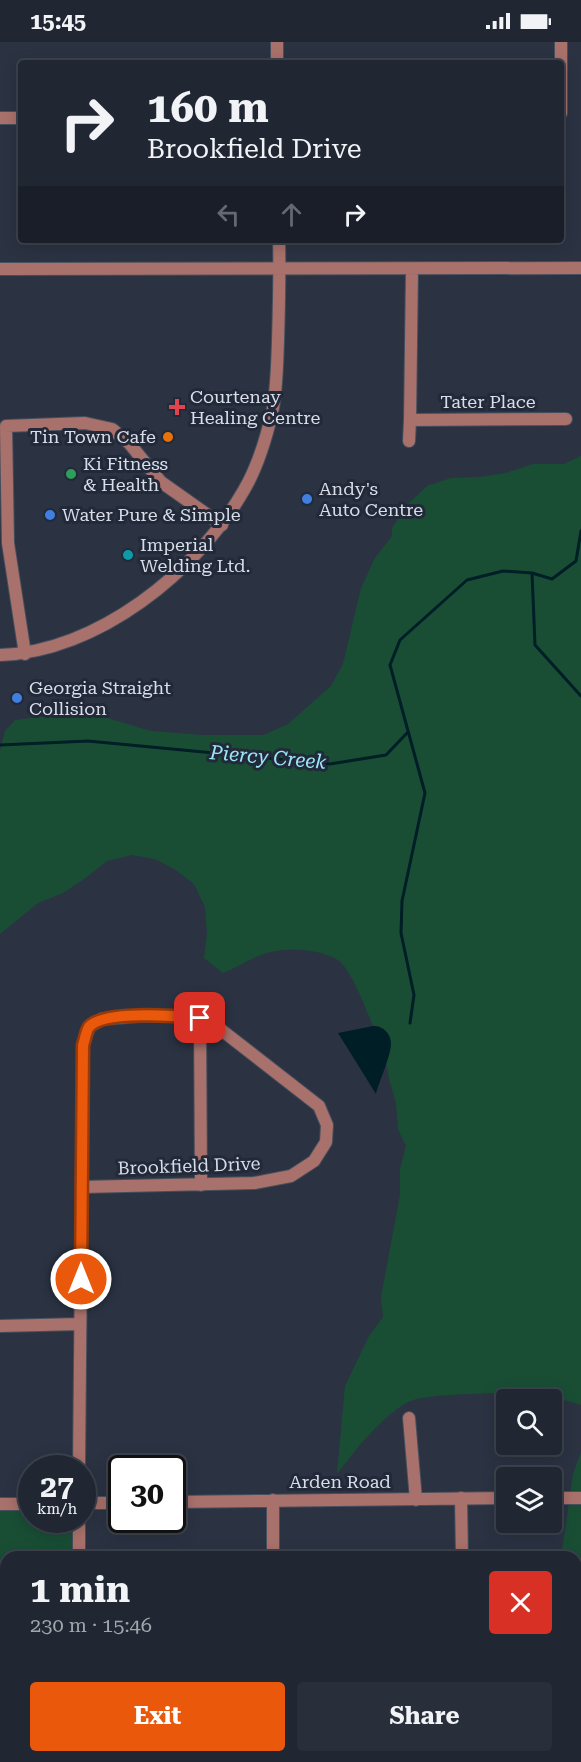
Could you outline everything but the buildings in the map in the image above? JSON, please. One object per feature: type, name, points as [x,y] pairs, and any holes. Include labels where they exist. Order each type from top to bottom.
[{"type":"street","points":[[277,42],[277,60]]},
{"type":"street","points":[[561,42],[561,60]]},
{"type":"street","points":[[0,118],[18,118]]},
{"type":"street","points":[[0,655],[25,654],[52,647],[100,627],[137,605],[188,565],[222,525],[245,489],[262,447],[272,412],[277,365],[279,243]]},
{"type":"street","points":[[409,441],[412,268]]},
{"type":"street","points":[[0,269],[581,268]]},
{"type":"street","name":"Tater Place","points":[[410,420],[566,419]]},
{"type":"street","points":[[25,654],[8,543],[3,427],[85,423],[112,429],[129,443],[161,482],[222,525]]},
{"type":"street","name":"Brookfield Drive","points":[[79,1455],[83,1045],[89,1027],[102,1019],[140,1016],[200,1018],[215,1025],[319,1106],[327,1125],[326,1142],[314,1161],[291,1176],[254,1184],[82,1187]]},
{"type":"street","points":[[200,1018],[201,1185]]},
{"type":"street","points":[[0,1326],[80,1324]]},
{"type":"street","points":[[409,1418],[416,1500]]},
{"type":"street","points":[[461,1498],[462,1551]]},
{"type":"street","name":"Arden Road","points":[[186,1502],[496,1498]]},
{"type":"street","points":[[562,1498],[581,1498]]},
{"type":"street","points":[[273,1500],[273,1551]]},
{"type":"street","points":[[0,1504],[18,1504]]},
{"type":"street","points":[[79,1533],[79,1551]]},
{"type":"green space","points":[[581,456],[581,1405],[562,1399],[562,1389],[496,1389],[496,1393],[449,1395],[414,1400],[394,1411],[376,1427],[337,1474],[345,1386],[369,1336],[383,1317],[381,1297],[400,1195],[400,1169],[406,1146],[398,1129],[396,1103],[389,1079],[380,1026],[373,1026],[358,991],[343,965],[323,953],[296,949],[278,950],[258,956],[223,973],[204,958],[207,933],[205,907],[194,884],[176,870],[155,859],[132,855],[107,861],[63,893],[38,903],[0,934],[0,751],[5,731],[15,720],[71,713],[97,715],[151,731],[201,735],[264,735],[288,724],[331,686],[343,664],[361,588],[375,558],[392,536],[392,528],[409,503],[427,486],[451,478],[506,473],[533,464],[564,464]]},
{"type":"green space","points":[[581,1452],[581,1551],[562,1551],[573,1474]]},
{"type":"green space","points":[[0,1504],[18,1504],[18,1533],[79,1533],[79,1551],[0,1551]]},
{"type":"water","points":[[373,1026],[386,1031],[391,1044],[376,1094],[338,1033]]},
{"type":"waterway","name":"Piercy Creek","points":[[410,1023],[414,995],[401,933],[402,901],[425,793],[390,665],[400,640],[467,580],[503,571],[532,573],[552,579],[576,561],[581,531]]},
{"type":"waterway","points":[[532,573],[535,645],[581,696]]},
{"type":"waterway","name":"Piercy Creek","points":[[0,745],[88,741],[330,764],[386,755],[408,732]]},
{"type":"place","name":"Courtenay Healing Centre","points":[[177,407]]},
{"type":"place","name":"Tin Town Cafe","points":[[168,437]]},
{"type":"place","name":"Ki Fitness & Health","points":[[71,474]]},
{"type":"place","name":"Andy's Auto Centre","points":[[307,499]]},
{"type":"place","name":"Water Pure & Simple","points":[[50,515]]},
{"type":"place","name":"Imperial Welding Ltd.","points":[[128,555]]},
{"type":"place","name":"Georgia Straight Collision","points":[[17,698]]},
{"type":"route","points":[[81,1279],[83,1045],[89,1027],[102,1019],[140,1016],[200,1018]]}]
